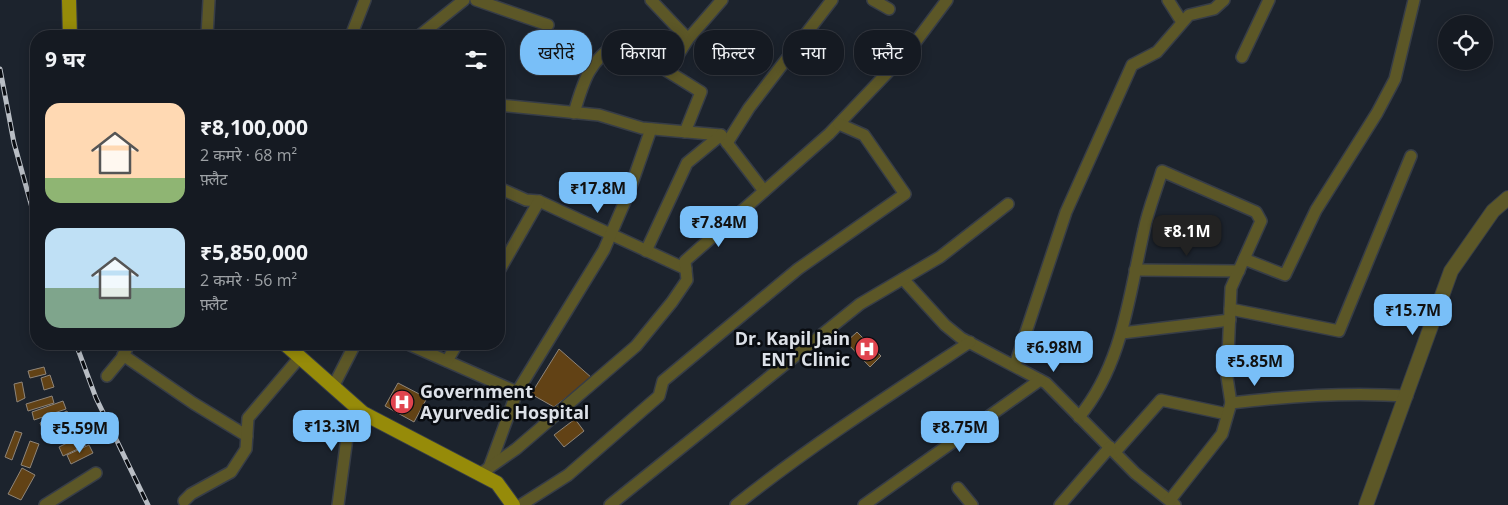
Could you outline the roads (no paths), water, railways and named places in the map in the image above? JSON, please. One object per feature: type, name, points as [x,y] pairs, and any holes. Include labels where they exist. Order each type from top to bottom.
[{"type":"main road","points":[[69,0],[70,30]]},
{"type":"main road","points":[[292,350],[363,412],[485,471],[497,483],[513,505]]},
{"type":"street","points":[[208,30],[210,0]]},
{"type":"street","points":[[353,30],[365,0]]},
{"type":"street","points":[[426,30],[464,0]]},
{"type":"street","points":[[476,0],[548,24]]},
{"type":"street","points":[[651,0],[688,39]]},
{"type":"street","points":[[684,45],[722,0]]},
{"type":"street","points":[[646,251],[687,163],[724,139],[832,0]]},
{"type":"street","points":[[873,0],[889,9]]},
{"type":"street","points":[[485,471],[516,449],[636,346],[687,280],[684,262],[838,124],[911,48],[947,0]]},
{"type":"street","points":[[1168,0],[1182,22]]},
{"type":"street","points":[[1015,365],[1066,212],[1132,65],[1157,52],[1189,15],[1214,9],[1224,0]]},
{"type":"street","points":[[1242,57],[1269,0]]},
{"type":"street","points":[[1244,260],[1284,275],[1316,210],[1377,113],[1395,79],[1414,0]]},
{"type":"street","points":[[574,113],[584,76],[602,55]]},
{"type":"street","points":[[674,75],[701,92],[686,132]]},
{"type":"street","points":[[505,108],[599,115],[651,129],[686,132],[724,139],[764,191]]},
{"type":"street","points":[[521,505],[568,476],[658,396],[663,380],[798,269],[905,194],[864,135],[838,124]]},
{"type":"street","points":[[485,471],[517,392],[604,250],[651,129]]},
{"type":"street","points":[[1122,333],[1230,314],[1339,331],[1411,156]]},
{"type":"street","points":[[903,279],[945,324],[961,338],[1046,383],[1135,473],[1172,503],[1222,434],[1229,409],[1227,377],[1231,288],[1261,221],[1256,212],[1162,171],[1144,228],[1122,333],[1096,397],[1079,416]]},
{"type":"street","points":[[505,191],[526,200],[539,201],[686,269]]},
{"type":"street","points":[[1366,505],[1451,271],[1494,211],[1508,198]]},
{"type":"street","points":[[505,260],[539,201]]},
{"type":"street","points":[[610,505],[860,304],[940,257],[1008,204]]},
{"type":"street","points":[[1136,270],[1239,270]]},
{"type":"street","points":[[736,505],[768,479],[874,405],[970,342]]},
{"type":"street","points":[[107,376],[126,350]]},
{"type":"street","points":[[334,387],[352,350]]},
{"type":"street","points":[[422,350],[517,392]]},
{"type":"street","points":[[447,361],[453,350]]},
{"type":"street","points":[[123,355],[193,403],[247,436]]},
{"type":"street","points":[[184,502],[191,494],[231,472],[246,450],[248,418],[300,357]]},
{"type":"street","points":[[864,505],[1040,380]]},
{"type":"street","points":[[1060,505],[1161,400],[1229,409],[1285,397],[1340,394],[1407,396]]},
{"type":"street","points":[[338,505],[348,430],[356,406]]},
{"type":"street","points":[[45,505],[96,473]]},
{"type":"street","points":[[958,488],[972,505]]},
{"type":"railway","points":[[0,69],[14,143],[30,200]]},
{"type":"railway","points":[[78,350],[96,398],[148,505]]},
{"type":"place","name":"Dr. Kapil Jain ENT Clinic","points":[[867,349]]},
{"type":"place","name":"Government Ayurvedic Hospital","points":[[402,402]]}]
